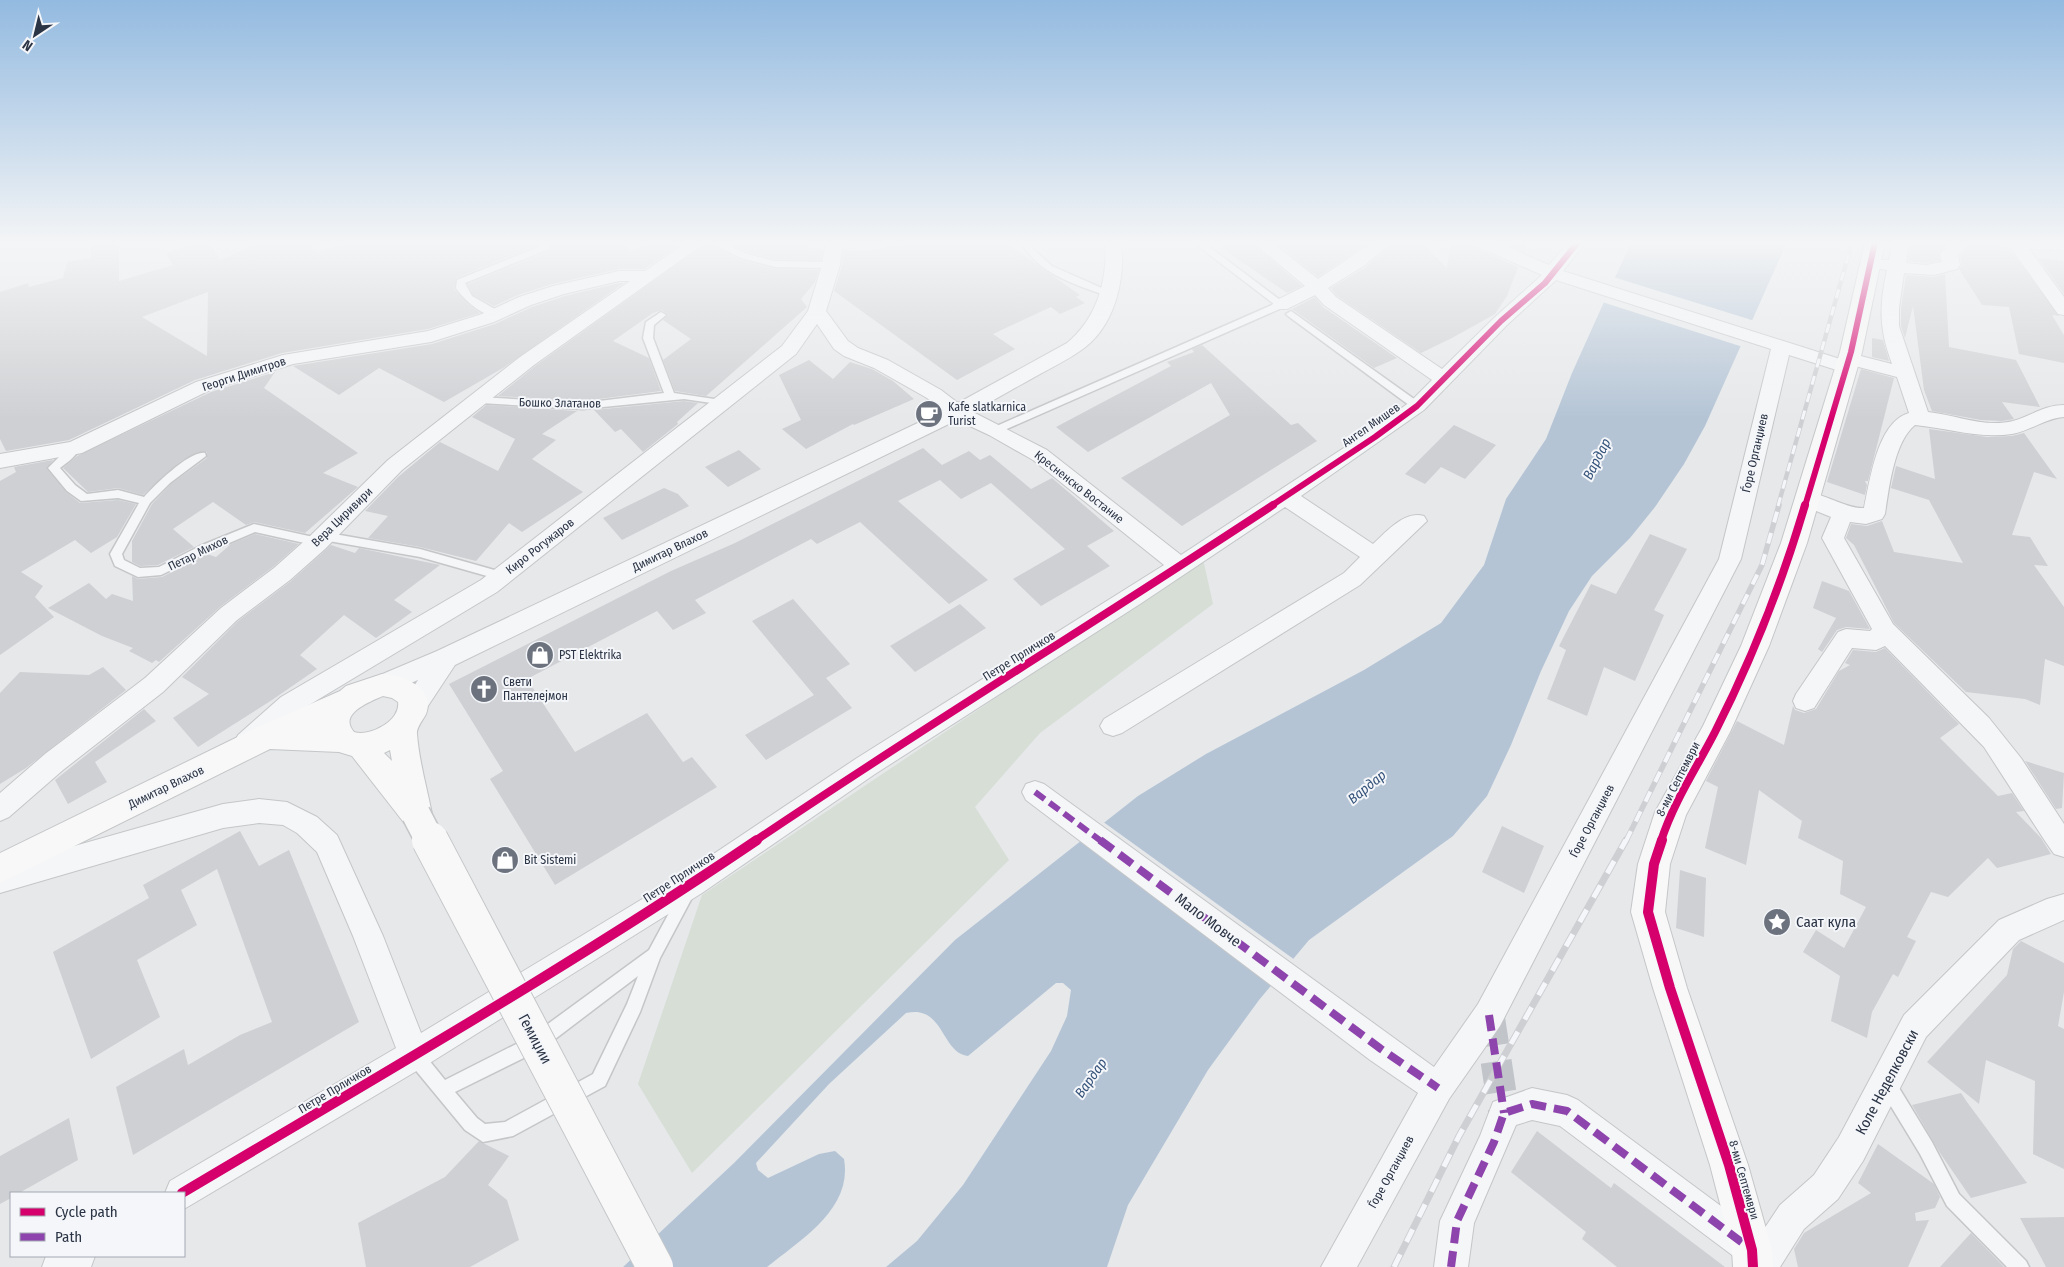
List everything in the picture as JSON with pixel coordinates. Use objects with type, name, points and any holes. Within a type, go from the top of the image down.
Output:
[{"type":"main road","name":"8-ми Септември","points":[[1755,1261],[1729,1166],[1670,988],[1648,912],[1654,864],[1671,812],[1715,732],[1755,646],[1794,543],[1847,363],[1861,301]]},
{"type":"main road","points":[[382,685],[395,686],[406,690],[412,698],[407,718],[416,813],[350,743],[334,732],[333,722],[338,711],[346,701],[357,694],[382,685]]},
{"type":"main road","name":"Димитар Влахов","points":[[0,869],[266,737],[346,701]]},
{"type":"main road","points":[[266,737],[350,743],[389,738],[407,718]]},
{"type":"main road","name":"Гемиџии","points":[[416,813],[655,1267]]},
{"type":"street","name":"Георги Димитров","points":[[0,461],[75,448],[203,386],[252,370],[290,359],[431,336],[497,314],[525,301]]},
{"type":"street","name":"Вера Циривири","points":[[0,809],[54,762],[154,685],[229,614],[282,574],[395,465],[480,400],[527,361],[612,301]]},
{"type":"street","points":[[817,311],[820,301]]},
{"type":"street","name":"Димитар Влахов","points":[[382,685],[446,658],[957,412],[1074,347],[1088,334],[1099,318],[1105,301]]},
{"type":"street","points":[[1286,310],[1298,301]]},
{"type":"street","points":[[1330,301],[1444,380]]},
{"type":"street","name":"Ангел Мишев","points":[[1179,565],[1375,437],[1417,406],[1501,321],[1524,301]]},
{"type":"street","points":[[1639,301],[1780,347],[1847,363],[1907,374]]},
{"type":"street","points":[[1893,301],[1889,325],[1916,398],[1920,419]]},
{"type":"street","name":"Киро Рогужаров","points":[[239,752],[290,704],[489,586],[789,350],[817,311]]},
{"type":"street","name":"Кресненско Востание","points":[[817,311],[842,345],[851,352],[894,372],[934,394],[957,412],[996,430],[1040,454],[1179,565]]},
{"type":"street","name":"Ѓоре Органџиев","points":[[1338,1267],[1438,1088],[1489,1015],[1730,559],[1780,347]]},
{"type":"street","points":[[1807,499],[1844,512],[1862,516],[1874,514],[1885,465],[1896,434],[1902,424],[1909,419],[1920,419],[1980,429],[2011,428],[2064,410]]},
{"type":"street","points":[[1285,496],[1375,556]]},
{"type":"street","points":[[1844,512],[1833,538],[1885,630],[1912,660],[1959,700],[1994,741],[2036,803],[2048,825],[2064,845]]},
{"type":"street","points":[[1113,726],[1352,579],[1416,520]]},
{"type":"street","name":"Петре Прличков","points":[[184,1192],[414,1055],[692,884],[866,766],[1132,598],[1179,565]]},
{"type":"street","points":[[1805,701],[1846,638],[1876,641],[1885,630]]},
{"type":"street","points":[[407,718],[446,658]]},
{"type":"street","name":"Мало Мовче","points":[[1036,792],[1382,1049],[1438,1088]]},
{"type":"street","points":[[0,880],[223,816],[259,811],[287,814],[307,825],[327,844],[368,936],[414,1055]]},
{"type":"street","name":"Коле Неделковски","points":[[1755,1261],[1792,1217],[1826,1187],[1851,1149],[1915,1026],[2009,930],[2057,908],[2064,907]]},
{"type":"street","points":[[1451,1267],[1457,1221],[1494,1142],[1504,1113],[1532,1104],[1567,1111],[1755,1261]]},
{"type":"street","points":[[59,1267],[76,1257]]},
{"type":"lane","points":[[475,301],[497,314]]},
{"type":"lane","points":[[1274,301],[1417,406]]},
{"type":"lane","points":[[996,430],[1286,310]]},
{"type":"lane","points":[[661,315],[649,324],[648,338],[670,396]]},
{"type":"lane","name":"Бошко Златанов","points":[[480,400],[583,406],[684,396],[721,403]]},
{"type":"lane","points":[[75,448],[71,454],[53,468],[79,494],[88,498],[118,494],[146,502]]},
{"type":"lane","name":"Петар Михов","points":[[201,456],[166,480],[146,502],[116,554],[119,563],[138,573],[155,572],[171,567],[204,548],[248,529],[262,529],[420,553],[501,576]]},
{"type":"lane","points":[[414,1055],[471,1124],[483,1133],[507,1130],[599,1080],[634,1007],[654,955],[692,884]]},
{"type":"lane","points":[[442,1090],[536,1043],[654,955]]},
{"type":"lane","points":[[1886,1082],[1926,1148],[1953,1200],[2020,1267]]},
{"type":"shaded area","points":[[1203,559],[1213,604],[1040,733],[975,807],[1009,860],[692,1173],[638,1084],[702,895]]},
{"type":"water","name":"Вардар","points":[[1604,301],[1761,301],[1705,426],[1684,464],[1655,507],[1630,538],[1592,576],[1569,611],[1487,796],[1453,836],[1309,940],[1259,1000],[1208,1070],[1128,1205],[1107,1267],[886,1267],[917,1241],[963,1185],[1051,1051],[1067,1016],[1071,990],[1063,983],[1056,983],[968,1056],[959,1053],[952,1047],[935,1022],[928,1016],[918,1012],[906,1013],[829,1084],[756,1163],[758,1170],[768,1178],[819,1154],[835,1151],[844,1159],[845,1177],[840,1193],[832,1208],[821,1222],[767,1267],[623,1267],[734,1163],[955,940],[1138,796],[1206,754],[1364,670],[1441,623],[1484,565],[1506,499],[1546,439],[1572,373]]},
{"type":"pier","points":[[1691,301],[1755,321],[1743,347],[1602,302]]},
{"type":"pier","points":[[1102,821],[1295,960],[1274,986],[1078,840]]},
{"type":"building","points":[[0,301],[184,301],[142,317],[207,356],[208,301],[465,301],[480,313],[428,329],[282,353],[195,380],[69,440],[6,451],[0,439]]},
{"type":"building","points":[[485,301],[505,301],[494,306]]},
{"type":"building","points":[[550,301],[598,301],[503,368],[444,402],[379,368],[339,395],[293,366],[432,344],[495,324]]},
{"type":"building","points":[[626,301],[803,301],[807,307],[706,396],[675,391],[663,360],[691,339],[663,320],[668,315],[662,310],[653,313],[613,341],[649,358],[661,391],[583,401],[498,396],[535,366]]},
{"type":"building","points":[[848,301],[1082,301],[1085,303],[1060,314],[1051,307],[993,334],[1015,349],[957,380]]},
{"type":"building","points":[[1307,301],[1318,301],[1323,307],[1397,358],[1374,368],[1292,309]]},
{"type":"building","points":[[1345,301],[1504,301],[1495,314],[1421,353]]},
{"type":"building","points":[[1902,301],[1946,301],[1949,347],[2016,360],[2040,407],[2002,402],[2014,419],[2002,421],[1981,420],[1932,411],[1924,390],[1913,306],[1905,338],[1901,326]]},
{"type":"building","points":[[1980,301],[2048,301],[2059,316],[2052,315],[2064,335],[2064,363],[2019,354],[2009,307],[1982,305]]},
{"type":"building","points":[[1872,338],[1883,340],[1889,361],[1872,357]]},
{"type":"building","points":[[1202,345],[1291,425],[1298,423],[1317,441],[1182,526],[1121,478],[1230,415],[1211,383],[1088,452],[1056,427],[1171,366],[1167,362],[1194,352],[1192,349]]},
{"type":"building","points":[[809,360],[833,379],[850,362],[872,369],[893,381],[914,399],[853,424],[806,449],[782,429],[801,420],[779,375]]},
{"type":"building","points":[[1861,369],[1894,378],[1868,481],[1865,481],[1867,485],[1865,495],[1827,482]]},
{"type":"building","points":[[275,372],[264,388],[358,453],[323,473],[358,487],[305,533],[254,522],[246,525],[213,502],[173,529],[194,547],[158,565],[140,566],[132,562],[132,541],[152,504],[171,484],[207,458],[207,452],[198,452],[181,461],[143,495],[118,488],[88,492],[63,468],[77,456],[211,392]]},
{"type":"building","points":[[684,401],[698,403],[677,422],[678,424],[643,452],[621,429],[615,432],[594,410]]},
{"type":"building","points":[[486,405],[577,411],[542,434],[556,440],[532,459],[583,492],[522,532],[509,523],[476,561],[420,547],[368,538],[388,516],[365,511],[398,477],[440,442],[498,471],[515,439],[472,417]]},
{"type":"building","points":[[1454,425],[1496,445],[1465,479],[1441,467],[1425,484],[1405,474]]},
{"type":"building","points":[[1929,429],[1987,437],[2012,436],[2024,433],[2057,479],[2034,472],[2012,535],[2030,537],[2048,566],[2034,565],[2064,607],[2064,666],[2045,659],[2040,705],[2025,699],[1966,692],[1894,623],[1854,545],[1846,538],[1851,524],[1867,526],[1882,521],[1894,552],[1963,563],[1929,500],[1891,488],[1896,466],[1935,479]]},
{"type":"building","points":[[923,448],[942,465],[969,451],[980,460],[990,455],[1031,489],[1052,478],[1114,531],[1087,546],[1110,566],[1041,606],[1013,579],[1065,549],[991,483],[961,499],[940,480],[898,501],[988,580],[949,604],[860,522],[817,544],[811,539],[695,600],[706,613],[673,630],[657,611],[527,679],[575,752],[647,713],[683,762],[692,757],[717,787],[555,885],[490,779],[503,771],[449,684],[671,571],[735,543]]},
{"type":"building","points":[[739,450],[761,469],[728,487],[705,467]]},
{"type":"building","points":[[53,460],[47,469],[66,492],[80,503],[118,500],[136,504],[117,537],[91,553],[75,540],[21,572],[43,586],[35,597],[54,617],[0,655],[0,481],[16,472],[14,467]]},
{"type":"building","points":[[664,488],[678,494],[689,506],[622,540],[603,518]]},
{"type":"building","points":[[255,534],[299,544],[273,567],[220,607],[159,662],[156,660],[152,663],[129,651],[133,648],[102,636],[48,608],[89,583],[106,599],[112,594],[133,601],[132,576],[138,579],[162,577],[207,554],[216,557],[231,544]]},
{"type":"building","points":[[1650,534],[1687,549],[1654,610],[1664,615],[1635,681],[1604,667],[1587,716],[1547,699],[1566,650],[1559,646],[1591,584],[1616,594]]},
{"type":"building","points":[[331,545],[355,553],[359,548],[440,565],[394,600],[412,612],[376,638],[344,615],[300,655],[317,669],[198,747],[173,718],[209,694],[182,677],[238,621],[291,581]]},
{"type":"building","points":[[1822,581],[1849,591],[1870,629],[1846,627],[1837,630],[1822,652],[1818,649],[1836,618],[1813,608]]},
{"type":"building","points":[[793,599],[850,664],[826,678],[852,708],[766,760],[745,735],[814,695],[752,621]]},
{"type":"building","points":[[960,604],[986,628],[915,672],[890,646]]},
{"type":"building","points":[[1885,648],[1959,724],[1940,738],[1998,796],[2012,793],[2024,811],[2016,812],[2041,838],[2051,854],[1997,868],[1988,858],[1948,897],[1931,892],[1907,937],[1916,941],[1898,977],[1893,974],[1872,1012],[1867,1038],[1831,1021],[1840,976],[1803,952],[1816,930],[1844,948],[1866,907],[1840,894],[1843,861],[1798,838],[1802,821],[1759,790],[1746,865],[1705,848],[1718,787],[1706,781],[1737,721],[1784,745],[1793,706],[1795,710],[1804,713],[1816,709],[1839,671],[1850,665],[1845,663],[1853,650],[1876,652]]},
{"type":"building","points":[[103,667],[126,690],[26,768],[0,784],[0,693],[20,672],[89,675]]},
{"type":"building","points":[[144,709],[156,721],[95,762],[107,782],[68,804],[55,780]]},
{"type":"building","points":[[2025,761],[2064,773],[2062,808],[2056,809]]},
{"type":"building","points":[[1502,826],[1544,846],[1524,893],[1482,872]]},
{"type":"building","points":[[240,831],[259,866],[289,850],[359,1022],[133,1155],[116,1087],[184,1049],[188,1065],[240,1035],[272,1022],[217,869],[181,890],[197,925],[137,960],[160,1017],[91,1059],[53,952],[149,898],[143,885]]},
{"type":"building","points":[[1680,870],[1706,878],[1704,937],[1676,928]]},
{"type":"building","points":[[2021,941],[2064,963],[2064,992],[2058,1026],[2064,1029],[2064,1169],[2033,1154],[2035,1081],[1986,1060],[1979,1104],[1927,1062],[2007,975],[2013,949]]},
{"type":"building","points":[[1961,1093],[2027,1183],[1971,1198],[1940,1153],[1912,1105]]},
{"type":"building","points":[[69,1118],[78,1160],[21,1192],[10,1192],[10,1199],[0,1204],[0,1156]]},
{"type":"building","points":[[1537,1131],[1611,1188],[1614,1183],[1725,1267],[1617,1267],[1582,1239],[1586,1232],[1511,1172]]},
{"type":"building","points":[[479,1141],[509,1156],[488,1185],[507,1200],[519,1240],[470,1267],[366,1267],[358,1223],[445,1177]]},
{"type":"building","points":[[1878,1144],[1934,1184],[1940,1197],[1935,1208],[1915,1213],[1916,1221],[1929,1220],[1908,1267],[1798,1267],[1794,1249],[1804,1233],[1871,1193],[1858,1183]]},
{"type":"building","points":[[2064,1217],[2064,1267],[2046,1267],[2020,1218]]},
{"type":"building","points":[[1971,1233],[2004,1267],[1940,1267]]},
{"type":"tunnel","points":[[1489,1015],[1504,1113]]},
{"type":"railway","points":[[1778,506],[1835,301]]},
{"type":"railway","points":[[1626,841],[1762,565],[1779,505]]},
{"type":"railway","points":[[1394,1267],[1459,1136],[1626,840]]},
{"type":"marked path","points":[[1035,792],[1381,1049],[1438,1088]]},
{"type":"marked path","points":[[1489,1015],[1504,1113]]},
{"type":"marked path","points":[[1451,1267],[1457,1221],[1494,1142],[1504,1113],[1532,1104],[1567,1111],[1752,1250]]},
{"type":"cycle path","points":[[184,1192],[414,1055],[692,884],[866,766],[1132,598],[1375,437],[1417,406],[1501,321],[1524,301]]},
{"type":"cycle path","points":[[1753,1267],[1752,1250],[1729,1165],[1670,988],[1648,912],[1654,864],[1671,812],[1715,732],[1755,646],[1794,543],[1851,352],[1862,301]]},
{"type":"place","name":"Kafe slatkarnica Turist","points":[[929,414]]},
{"type":"place","name":"PST Elektrika","points":[[540,655]]},
{"type":"place","name":"Свети Пантелејмон","points":[[484,689]]},
{"type":"place","name":"Bit Sistemi","points":[[505,860]]},
{"type":"place","name":"Саат кула","points":[[1777,922]]}]
